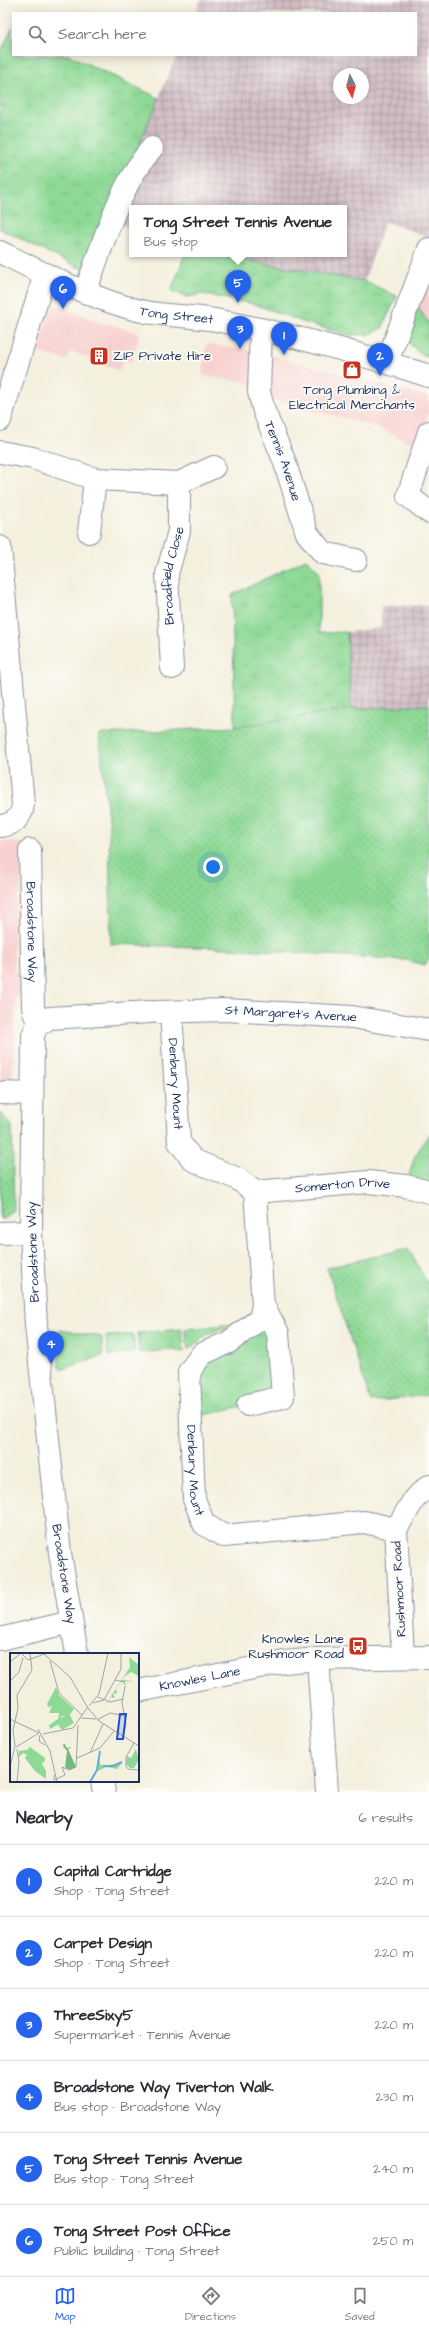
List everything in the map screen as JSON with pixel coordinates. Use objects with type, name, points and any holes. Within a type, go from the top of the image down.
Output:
[{"type":"main road","points":[[86,292],[112,222],[138,164],[152,148]]},
{"type":"main road","points":[[387,362],[429,249]]},
{"type":"main road","name":"Tong Street","points":[[0,252],[86,292],[146,312],[214,320],[261,329],[387,362],[429,376]]},
{"type":"main road","points":[[0,420],[45,274]]},
{"type":"main road","name":"Tennis Avenue","points":[[261,329],[258,392],[284,460],[306,533],[323,553],[356,560]]},
{"type":"main road","points":[[429,432],[408,496],[429,512]]},
{"type":"main road","points":[[0,452],[33,458],[95,479],[179,483],[214,467]]},
{"type":"main road","points":[[89,532],[95,479]]},
{"type":"main road","name":"Broadfield Close","points":[[172,668],[167,574],[180,531],[179,483]]},
{"type":"main road","points":[[0,547],[23,804],[17,819],[8,825],[0,826]]},
{"type":"main road","name":"Broadstone Way","points":[[30,850],[33,1007],[35,1015],[40,1022],[33,1035],[32,1094],[31,1232],[36,1325],[60,1553],[77,1653]]},
{"type":"main road","name":"St Margaret's Avenue","points":[[40,1022],[53,1017],[225,1010],[352,1017],[429,1030]]},
{"type":"main road","name":"Denbury Mount","points":[[157,1012],[179,1142],[193,1160],[238,1179],[255,1192],[263,1305],[260,1319],[229,1342],[202,1354],[189,1372],[194,1499],[204,1524],[224,1536],[364,1522],[396,1529]]},
{"type":"main road","points":[[0,1093],[32,1094]]},
{"type":"main road","name":"Somerton Drive","points":[[255,1192],[368,1182],[406,1186],[429,1192]]},
{"type":"main road","points":[[0,1234],[31,1232]]},
{"type":"main road","name":"Denbury Mount","points":[[248,1405],[283,1397],[278,1333],[263,1305]]},
{"type":"main road","name":"Rushmoor Road","points":[[403,1656],[396,1529],[415,1498],[429,1486]]},
{"type":"main road","points":[[0,1639],[72,1622]]},
{"type":"main road","name":"Knowles Lane","points":[[139,1691],[284,1662],[318,1659],[403,1656],[429,1657]]},
{"type":"main road","points":[[318,1659],[327,1792]]},
{"type":"main road","points":[[102,1782],[104,1792]]},
{"type":"shaded area","points":[[200,0],[429,0],[429,237],[385,222],[364,281],[226,257],[347,257],[347,205],[129,205],[129,228],[106,218],[177,56],[417,56],[417,12],[195,12]]},
{"type":"shaded area","points":[[429,272],[429,324],[416,304]]},
{"type":"shaded area","points":[[53,304],[96,321],[140,333],[131,362],[124,359],[119,371],[71,351],[67,360],[35,351]]},
{"type":"shaded area","points":[[206,344],[251,350],[429,397],[429,413],[416,445],[374,426],[271,399],[246,382],[202,376]]},
{"type":"shaded area","points":[[429,605],[429,705],[351,709],[347,632],[381,628],[381,606]]},
{"type":"shaded area","points":[[0,841],[24,843],[21,894],[17,895],[18,906],[25,910],[25,930],[14,931],[14,972],[22,972],[21,998],[16,998],[13,1074],[10,1079],[0,1082]]},
{"type":"green space","points":[[12,28],[12,56],[71,56],[159,98],[86,267],[80,268],[0,229],[0,54]]},
{"type":"green space","points":[[184,257],[226,257],[364,281],[397,296],[382,328],[370,334],[349,335],[303,322],[254,304],[202,294],[187,297],[171,291]]},
{"type":"green space","points":[[416,304],[429,324],[429,357],[420,354],[408,342]]},
{"type":"green space","points":[[306,559],[319,571],[319,633],[347,632],[351,709],[235,727],[232,595]]},
{"type":"green space","points":[[429,705],[429,958],[425,965],[405,960],[226,948],[111,944],[109,828],[99,734],[235,727],[351,709]]},
{"type":"green space","points":[[0,1113],[12,1125],[14,1211],[5,1218],[0,1219]]},
{"type":"green space","points":[[429,1134],[429,1192],[406,1186],[414,1158]]},
{"type":"green space","points":[[408,1248],[429,1286],[429,1395],[371,1402],[327,1268]]},
{"type":"green space","points":[[263,1305],[283,1397],[190,1418],[202,1354]]},
{"type":"green space","points":[[244,1323],[227,1332],[221,1329],[208,1334],[188,1350],[185,1329]]},
{"type":"green space","points":[[182,1329],[184,1352],[170,1350],[139,1353],[137,1333]]},
{"type":"green space","points":[[60,1330],[102,1337],[103,1356],[63,1369],[59,1366],[59,1357],[61,1355],[57,1334]]},
{"type":"green space","points":[[133,1334],[135,1353],[108,1356],[106,1336]]},
{"type":"place","name":"Tong Street Tennis Avenue","points":[[238,303]]},
{"type":"place","name":"Tong Street Post Office","points":[[63,309]]},
{"type":"place","name":"ThreeSixy5","points":[[240,349]]},
{"type":"place","name":"Capital Cartridge","points":[[284,355]]},
{"type":"place","name":"ZIP Private Hire","points":[[99,356]]},
{"type":"place","name":"Tong Plumbing & Electrical Merchants","points":[[352,370]]},
{"type":"place","name":"Carpet Design","points":[[380,376]]},
{"type":"place","name":"Broadstone Way Tiverton Walk","points":[[51,1364]]},
{"type":"place","name":"Knowles Lane Rushmoor Road","points":[[358,1646]]}]
